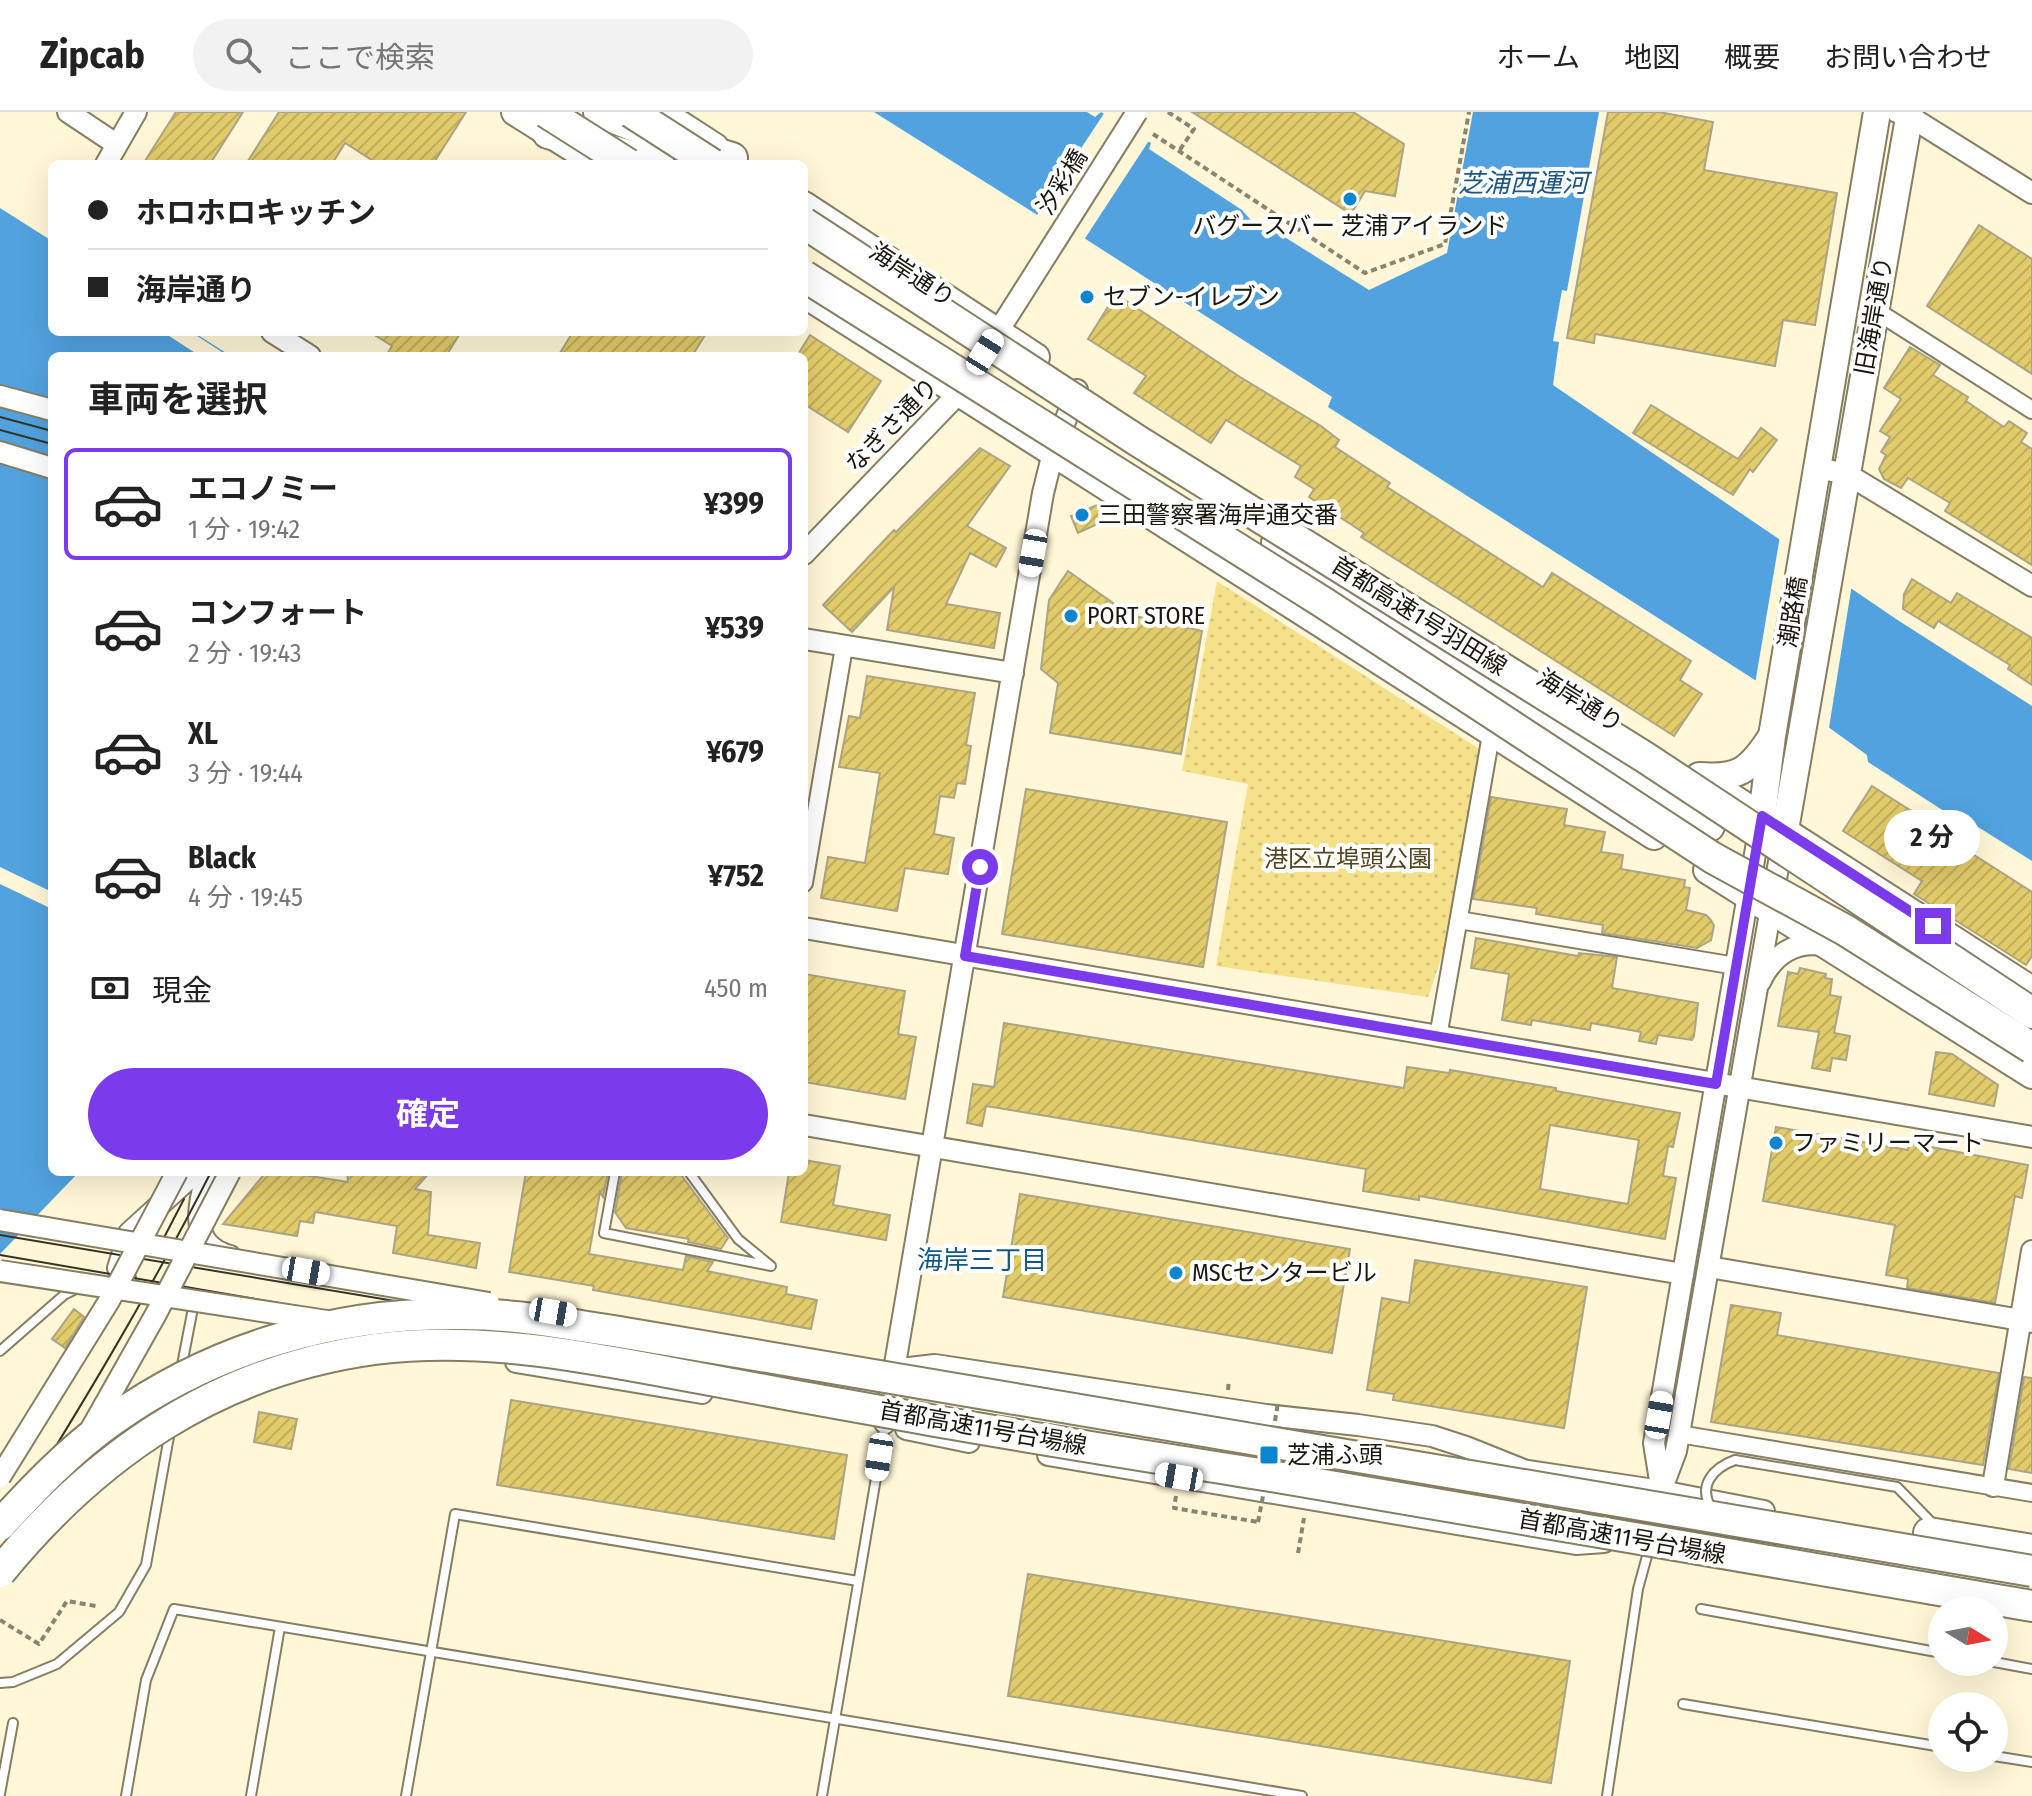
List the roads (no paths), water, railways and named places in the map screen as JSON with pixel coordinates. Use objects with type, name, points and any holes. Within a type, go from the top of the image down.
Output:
[{"type":"highway","points":[[599,112],[724,160]]},
{"type":"highway","points":[[631,112],[725,160]]},
{"type":"highway","points":[[547,122],[620,160]]},
{"type":"highway","points":[[547,122],[648,160]]},
{"type":"highway","name":"首都高速1号羽田線","points":[[808,226],[1138,441],[1646,758],[2032,1013]]},
{"type":"highway","points":[[808,251],[1123,454],[1324,603]]},
{"type":"highway","name":"首都高速1号羽田線","points":[[808,279],[1324,603],[1713,858],[1845,930],[2032,1048]]},
{"type":"highway","points":[[1180,450],[1282,548],[1709,826],[1830,898],[1864,904]]},
{"type":"highway","name":"首都高速11号台場線","points":[[0,1525],[52,1472],[111,1421],[212,1364],[263,1343],[326,1325],[385,1317],[463,1314],[559,1323],[631,1334],[1665,1501],[2032,1574]]},
{"type":"highway","name":"首都高速11号台場線","points":[[0,1575],[29,1536],[96,1472],[155,1428],[218,1394],[277,1371],[341,1355],[404,1346],[492,1345],[585,1357],[922,1419],[2032,1606]]},
{"type":"highway","points":[[1665,1501],[1795,1513],[2024,1545]]},
{"type":"main road","points":[[515,112],[547,122],[593,160]]},
{"type":"main road","points":[[661,112],[726,160]]},
{"type":"main road","name":"旧海岸通り","points":[[1811,500],[1877,112]]},
{"type":"main road","name":"旧海岸通り","points":[[1839,519],[1905,113]]},
{"type":"main road","name":"海岸通り","points":[[808,208],[1079,386],[1785,830],[2032,990]]},
{"type":"main road","points":[[808,297],[1491,735],[2032,1075]]},
{"type":"main road","name":"潮路橋","points":[[1773,730],[1811,500]]},
{"type":"main road","name":"潮路橋","points":[[1785,830],[1839,519]]},
{"type":"main road","points":[[1699,776],[1716,777],[1740,773],[1749,768],[1773,730]]},
{"type":"main road","points":[[1762,816],[1773,730]]},
{"type":"street","points":[[68,112],[116,144]]},
{"type":"street","points":[[108,160],[136,112]]},
{"type":"street","name":"汐彩橋","points":[[1056,240],[1137,112]]},
{"type":"street","points":[[1905,113],[2032,193]]},
{"type":"street","name":"なぎさ通り","points":[[808,550],[959,393],[1056,240]]},
{"type":"street","points":[[1875,310],[2032,410]]},
{"type":"street","points":[[278,336],[304,352]]},
{"type":"street","points":[[885,1424],[1043,493],[1053,453],[1079,386]]},
{"type":"street","points":[[0,396],[48,409]]},
{"type":"street","points":[[0,452],[48,467]]},
{"type":"street","points":[[1817,468],[1847,474],[2032,586]]},
{"type":"street","points":[[808,640],[1013,673]]},
{"type":"street","points":[[808,859],[844,647]]},
{"type":"street","points":[[1438,1037],[1491,735]]},
{"type":"street","points":[[1652,1538],[1665,1501],[1676,1451],[1754,999],[1762,816]]},
{"type":"street","points":[[1665,1501],[1654,1443],[1736,966],[1785,830]]},
{"type":"street","points":[[1459,920],[1736,966]]},
{"type":"street","points":[[808,929],[2032,1137]]},
{"type":"street","points":[[1754,999],[1764,973],[1783,952],[1800,944],[1831,947]]},
{"type":"street","points":[[808,1126],[1683,1274]]},
{"type":"street","points":[[0,1477],[109,1301],[175,1176]]},
{"type":"street","points":[[192,1176],[129,1233],[110,1272],[137,1299],[1576,1544],[1652,1538]]},
{"type":"street","points":[[206,1176],[198,1210],[201,1230],[208,1244],[228,1256],[893,1370],[935,1365],[1266,1415],[1432,1436],[1521,1469]]},
{"type":"street","points":[[0,1575],[106,1404],[228,1176]]},
{"type":"street","points":[[0,1220],[1179,1421],[1392,1455],[1521,1469],[1665,1501]]},
{"type":"street","points":[[1993,1486],[2026,1321],[2032,1251]]},
{"type":"street","points":[[1709,1267],[2026,1321]]},
{"type":"street","points":[[0,1271],[196,1300],[1707,1547],[1928,1597]]},
{"type":"street","points":[[1679,1434],[2032,1493]]},
{"type":"street","points":[[2008,1615],[2032,1621]]},
{"type":"lane","points":[[614,1176],[604,1233],[771,1266],[738,1239],[692,1176]]},
{"type":"lane","points":[[0,1351],[64,1295],[110,1272]]},
{"type":"lane","points":[[178,1386],[193,1308]]},
{"type":"lane","points":[[0,1683],[13,1682],[57,1664],[119,1612],[146,1565],[176,1401]]},
{"type":"lane","points":[[822,1796],[885,1424]]},
{"type":"lane","points":[[1944,1535],[1905,1493],[1886,1484],[1735,1460],[1723,1464],[1708,1479],[1708,1503],[1726,1526],[2032,1574]]},
{"type":"lane","points":[[406,1796],[455,1514],[858,1581]]},
{"type":"lane","points":[[1607,1796],[1638,1589],[1652,1538]]},
{"type":"lane","points":[[126,1796],[146,1680],[174,1609],[1302,1796]]},
{"type":"lane","points":[[1701,1609],[1928,1650]]},
{"type":"lane","points":[[251,1796],[280,1627]]},
{"type":"lane","points":[[2008,1665],[2032,1669]]},
{"type":"lane","points":[[1683,1704],[1928,1745]]},
{"type":"lane","points":[[0,1794],[13,1723]]},
{"type":"lane","points":[[2008,1758],[2032,1762]]},
{"type":"water","name":"芝浦西運河","points":[[874,112],[1087,112],[1095,117],[1101,112],[1151,143],[1149,149],[1242,210],[1257,227],[1275,231],[1369,290],[1447,253],[1473,112],[1599,112],[1567,291],[1562,290],[1553,341],[1559,342],[1553,385],[1896,619],[2032,706],[2032,861],[1967,820],[1964,824],[1868,762],[1867,755],[1824,724],[1328,407],[1332,397],[1084,238],[1080,242]]},
{"type":"water","points":[[0,208],[48,238],[48,336],[199,336],[225,352],[48,352],[48,1176],[75,1176],[0,1254]]},
{"type":"tram line","points":[[0,417],[48,430]]},
{"type":"tram line","points":[[0,430],[48,443]]},
{"type":"tram line","points":[[0,1536],[110,1357],[209,1176]]},
{"type":"tram line","points":[[156,1253],[184,1199]]},
{"type":"tram line","points":[[0,1235],[1369,1464],[2032,1568]]},
{"type":"tram line","points":[[0,1255],[372,1319],[2032,1585]]},
{"type":"place","name":"バグースバー 芝浦アイランド","points":[[1350,199]]},
{"type":"place","name":"セブン-イレブン","points":[[1087,297]]},
{"type":"place","name":"三田警察署海岸通交番","points":[[1082,515]]},
{"type":"place","name":"PORT STORE","points":[[1071,616]]},
{"type":"place","name":"ファミリーマート","points":[[1776,1143]]},
{"type":"place","name":"MSCセンタービル","points":[[1176,1273]]},
{"type":"place","name":"芝浦ふ頭","points":[[1269,1455]]},
{"type":"district","name":"海岸三丁目","points":[[982,1260]]},
{"type":"park label","name":"港区立埠頭公園","points":[[1348,859]]}]
